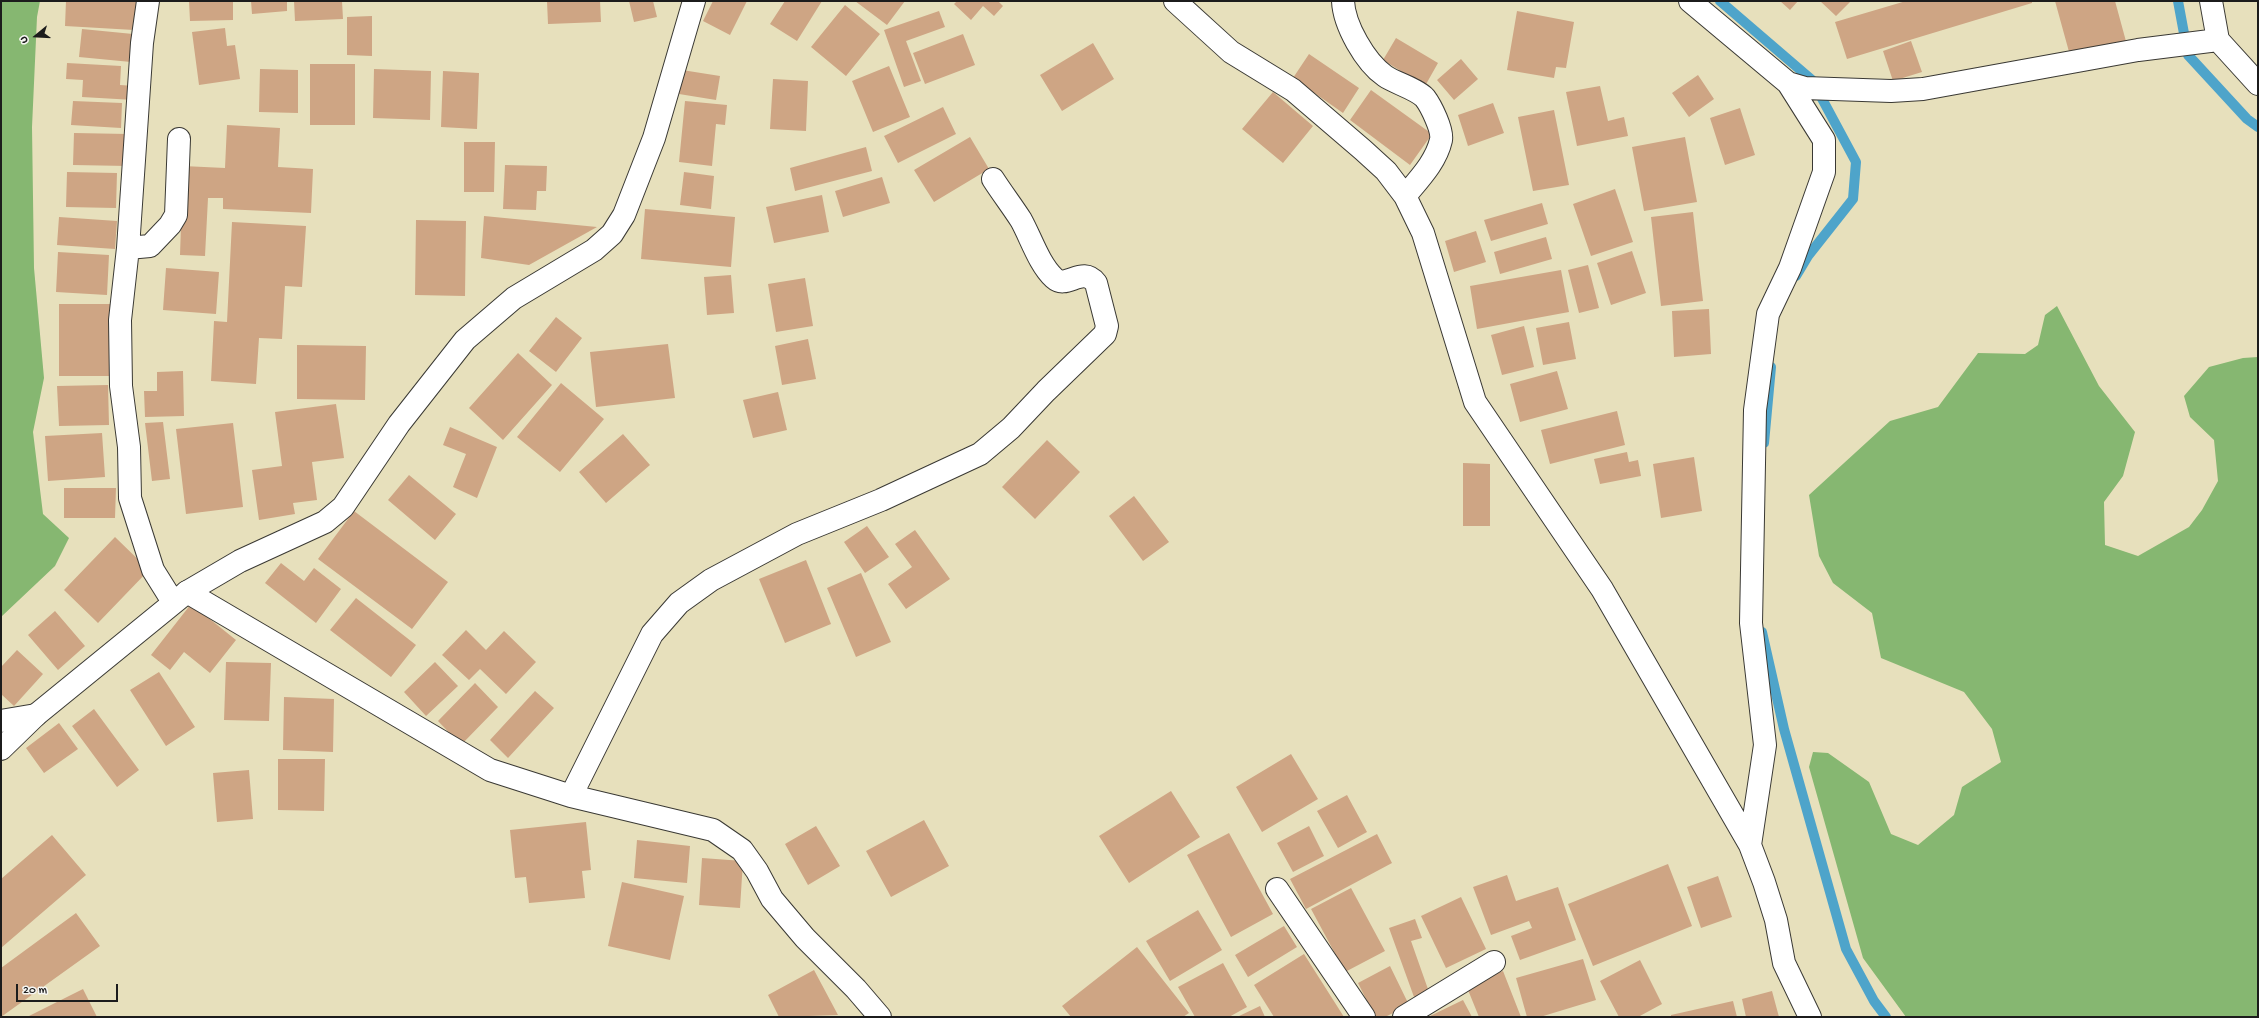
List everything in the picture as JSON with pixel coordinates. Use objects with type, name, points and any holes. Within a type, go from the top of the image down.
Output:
[{"type":"street","points":[[148,1],[142,43],[128,248],[120,320],[121,386],[129,448],[130,498],[153,570],[180,597],[490,770],[572,796],[712,830],[742,850],[777,904],[805,938],[856,989],[880,1017]]},
{"type":"street","points":[[1,749],[36,715],[180,597],[240,561],[325,522],[343,507],[399,424],[465,340],[514,298],[594,250],[612,234],[624,215],[654,138],[694,1]]},
{"type":"street","points":[[1175,1],[1231,52],[1293,90],[1386,171],[1405,196],[1423,233],[1475,402],[1602,589],[1750,845],[1776,920],[1784,963],[1810,1017]]},
{"type":"street","points":[[1343,1],[1343,13],[1364,55],[1384,76],[1424,97],[1436,118],[1441,138],[1433,161],[1405,196]]},
{"type":"street","points":[[1690,1],[1797,86],[1824,140],[1824,172],[1790,268],[1768,314],[1755,410],[1751,624],[1765,746],[1750,845]]},
{"type":"street","points":[[2210,41],[2211,1]]},
{"type":"street","points":[[1797,86],[1891,91],[1923,89],[2138,50],[2210,41],[2258,84]]},
{"type":"street","points":[[128,248],[150,246],[170,225],[176,215],[179,139]]},
{"type":"street","points":[[572,796],[652,634],[679,604],[712,580],[796,534],[881,500],[980,454],[1011,428],[1046,391],[1105,334],[1107,326],[1096,283],[1092,278],[1084,276],[1062,282],[1055,279],[1047,269],[1020,219],[993,179]]},
{"type":"street","points":[[1,720],[36,715]]},
{"type":"street","points":[[1277,889],[1364,1017]]},
{"type":"street","points":[[1404,1017],[1494,962]]},
{"type":"green space","points":[[1,1],[40,1],[37,17],[32,127],[34,268],[44,378],[33,432],[43,514],[69,538],[55,566],[1,617]]},
{"type":"green space","points":[[2057,306],[2099,386],[2135,432],[2123,476],[2104,502],[2105,545],[2138,556],[2189,527],[2202,510],[2218,481],[2214,440],[2190,417],[2184,396],[2209,367],[2243,358],[2258,357],[2258,1017],[1906,1017],[1863,958],[1809,767],[1813,752],[1828,753],[1869,782],[1891,834],[1918,845],[1954,815],[1962,787],[2001,762],[1992,729],[1964,692],[1881,658],[1872,613],[1833,583],[1819,556],[1809,495],[1890,421],[1938,407],[1978,353],[2025,354],[2038,345],[2045,315]]},
{"type":"building","points":[[66,1],[136,1],[134,30],[65,26]]},
{"type":"building","points":[[189,1],[233,1],[233,20],[190,21]]},
{"type":"building","points":[[251,1],[287,1],[287,11],[252,14]]},
{"type":"building","points":[[294,1],[342,1],[343,19],[295,21]]},
{"type":"building","points":[[547,1],[600,1],[601,22],[548,24]]},
{"type":"building","points":[[629,1],[653,1],[657,17],[634,22]]},
{"type":"building","points":[[713,1],[747,1],[730,35],[703,21]]},
{"type":"building","points":[[785,1],[822,1],[797,41],[770,24]]},
{"type":"building","points":[[855,1],[905,1],[887,25]]},
{"type":"building","points":[[957,1],[998,1],[1003,6],[994,16],[983,6],[971,20],[954,4]]},
{"type":"building","points":[[1780,1],[1798,1],[1790,10]]},
{"type":"building","points":[[1820,1],[1851,1],[1836,16]]},
{"type":"building","points":[[1906,1],[2032,1],[2032,3],[1847,59],[1835,22]]},
{"type":"building","points":[[2055,1],[2115,1],[2127,45],[2071,59]]},
{"type":"building","points":[[845,5],[880,34],[846,76],[811,47]]},
{"type":"building","points":[[939,11],[945,27],[906,41],[921,81],[904,87],[884,30]]},
{"type":"building","points":[[1517,11],[1574,22],[1566,68],[1556,67],[1554,78],[1507,70]]},
{"type":"building","points":[[372,16],[372,56],[347,55],[347,17]]},
{"type":"building","points":[[225,28],[227,46],[235,45],[240,79],[199,85],[192,32]]},
{"type":"building","points":[[82,29],[133,34],[131,62],[79,57]]},
{"type":"building","points":[[963,34],[975,65],[925,84],[913,53]]},
{"type":"building","points":[[1396,38],[1438,63],[1425,86],[1383,60]]},
{"type":"building","points":[[1911,41],[1922,72],[1893,81],[1883,51]]},
{"type":"building","points":[[1093,43],[1114,79],[1062,111],[1040,75]]},
{"type":"building","points":[[1309,54],[1359,88],[1343,113],[1293,78]]},
{"type":"building","points":[[1461,59],[1478,79],[1454,100],[1437,80]]},
{"type":"building","points":[[67,63],[121,66],[120,85],[135,86],[134,100],[82,97],[83,80],[66,79]]},
{"type":"building","points":[[310,64],[355,64],[355,125],[310,125]]},
{"type":"building","points":[[889,66],[910,117],[873,132],[852,81]]},
{"type":"building","points":[[260,69],[298,70],[298,113],[259,112]]},
{"type":"building","points":[[374,69],[431,71],[430,120],[373,118]]},
{"type":"building","points":[[682,70],[720,76],[716,100],[679,94]]},
{"type":"building","points":[[443,71],[479,73],[477,129],[441,127]]},
{"type":"building","points":[[1698,75],[1714,99],[1689,117],[1672,93]]},
{"type":"building","points":[[773,79],[808,81],[806,131],[770,129]]},
{"type":"building","points":[[1600,86],[1608,121],[1624,117],[1628,136],[1577,146],[1566,92]]},
{"type":"building","points":[[1371,90],[1432,134],[1410,165],[1350,120]]},
{"type":"building","points":[[1273,92],[1313,126],[1283,163],[1242,129]]},
{"type":"building","points":[[73,101],[122,103],[121,128],[71,125]]},
{"type":"building","points":[[685,101],[727,105],[725,125],[716,124],[712,166],[679,162]]},
{"type":"building","points":[[1493,103],[1504,133],[1468,146],[1458,115]]},
{"type":"building","points":[[943,107],[956,134],[898,163],[884,136]]},
{"type":"building","points":[[1740,108],[1755,155],[1725,165],[1710,118]]},
{"type":"building","points":[[1554,110],[1569,185],[1533,191],[1518,117]]},
{"type":"building","points":[[227,125],[280,128],[278,167],[313,169],[311,213],[223,209],[223,198],[208,198],[205,256],[180,255],[183,166],[225,168]]},
{"type":"building","points":[[74,133],[128,134],[128,166],[73,165]]},
{"type":"building","points":[[970,137],[989,169],[934,202],[914,170]]},
{"type":"building","points":[[1685,137],[1697,202],[1644,211],[1632,147]]},
{"type":"building","points":[[464,142],[495,142],[494,192],[464,192]]},
{"type":"building","points":[[866,147],[872,171],[795,191],[790,168]]},
{"type":"building","points":[[505,165],[547,166],[546,191],[537,191],[536,210],[503,209]]},
{"type":"building","points":[[67,172],[117,173],[116,208],[66,207]]},
{"type":"building","points":[[684,172],[714,176],[711,209],[680,205]]},
{"type":"building","points":[[882,177],[890,203],[843,217],[835,191]]},
{"type":"building","points":[[1615,189],[1633,242],[1591,256],[1573,204]]},
{"type":"building","points":[[822,195],[829,232],[774,243],[766,207]]},
{"type":"building","points":[[1542,203],[1548,224],[1491,241],[1484,220]]},
{"type":"building","points":[[645,209],[735,217],[731,267],[641,259]]},
{"type":"building","points":[[1693,212],[1703,301],[1661,306],[1651,217]]},
{"type":"building","points":[[484,216],[597,227],[529,265],[481,258]]},
{"type":"building","points":[[59,217],[117,221],[115,249],[57,245]]},
{"type":"building","points":[[416,220],[466,221],[465,296],[415,295]]},
{"type":"building","points":[[232,222],[306,226],[302,287],[285,286],[282,339],[259,338],[256,384],[211,381],[214,321],[227,322]]},
{"type":"building","points":[[1476,231],[1486,262],[1454,272],[1445,241]]},
{"type":"building","points":[[1546,237],[1552,259],[1500,274],[1494,252]]},
{"type":"building","points":[[1632,251],[1646,293],[1611,305],[1597,263]]},
{"type":"building","points":[[58,252],[109,255],[107,295],[56,292]]},
{"type":"building","points":[[1588,265],[1599,308],[1579,313],[1568,270]]},
{"type":"building","points":[[166,268],[219,272],[216,314],[163,310]]},
{"type":"building","points":[[1561,270],[1569,312],[1477,329],[1470,286]]},
{"type":"building","points":[[731,275],[734,313],[707,315],[704,277]]},
{"type":"building","points":[[805,278],[813,326],[776,332],[768,284]]},
{"type":"building","points":[[59,304],[111,304],[111,376],[59,376]]},
{"type":"building","points":[[1709,309],[1711,354],[1674,357],[1672,311]]},
{"type":"building","points":[[556,317],[582,338],[556,372],[529,351]]},
{"type":"building","points":[[1569,322],[1576,359],[1543,365],[1536,328]]},
{"type":"building","points":[[1524,326],[1534,367],[1502,375],[1491,335]]},
{"type":"building","points":[[808,339],[816,379],[782,385],[775,346]]},
{"type":"building","points":[[668,344],[675,398],[596,407],[590,352]]},
{"type":"building","points":[[297,345],[366,346],[365,400],[297,399]]},
{"type":"building","points":[[518,353],[552,385],[503,440],[469,408]]},
{"type":"building","points":[[183,371],[184,416],[145,417],[144,391],[157,391],[157,372]]},
{"type":"building","points":[[1557,371],[1568,409],[1520,422],[1510,384]]},
{"type":"building","points":[[561,383],[604,419],[560,472],[517,437]]},
{"type":"building","points":[[108,385],[109,425],[59,426],[57,386]]},
{"type":"building","points":[[778,392],[787,430],[753,438],[743,400]]},
{"type":"building","points":[[336,404],[344,458],[312,462],[317,500],[293,503],[295,514],[259,520],[252,470],[282,466],[275,412]]},
{"type":"building","points":[[1617,411],[1625,445],[1550,464],[1541,430]]},
{"type":"building","points":[[163,422],[170,479],[152,481],[145,423]]},
{"type":"building","points":[[233,423],[243,507],[186,514],[176,429]]},
{"type":"building","points":[[450,427],[497,447],[477,498],[453,487],[466,454],[443,445]]},
{"type":"building","points":[[102,433],[105,477],[48,481],[45,436]]},
{"type":"building","points":[[623,434],[650,465],[606,503],[579,472]]},
{"type":"building","points":[[1047,440],[1080,472],[1035,519],[1002,487]]},
{"type":"building","points":[[1627,452],[1629,462],[1638,460],[1641,476],[1600,484],[1594,459]]},
{"type":"building","points":[[1694,457],[1702,511],[1661,518],[1653,464]]},
{"type":"building","points":[[1463,463],[1490,464],[1490,526],[1463,526]]},
{"type":"building","points":[[409,475],[456,514],[435,540],[388,500]]},
{"type":"building","points":[[64,488],[116,488],[115,518],[64,518]]},
{"type":"building","points":[[1134,496],[1169,542],[1143,561],[1109,516]]},
{"type":"building","points":[[354,511],[448,582],[412,629],[318,559]]},
{"type":"building","points":[[867,526],[889,557],[865,573],[844,542]]},
{"type":"building","points":[[915,530],[950,579],[906,609],[888,584],[912,567],[895,544]]},
{"type":"building","points":[[115,537],[149,570],[98,623],[64,590]]},
{"type":"building","points":[[806,560],[831,624],[785,643],[759,579]]},
{"type":"building","points":[[281,563],[304,581],[314,568],[341,589],[316,623],[265,583]]},
{"type":"building","points":[[861,573],[891,642],[856,657],[827,588]]},
{"type":"building","points":[[356,598],[416,645],[391,677],[330,630]]},
{"type":"building","points":[[191,604],[236,640],[210,673],[184,652],[170,670],[151,655]]},
{"type":"building","points":[[55,611],[85,646],[58,670],[28,635]]},
{"type":"building","points":[[466,630],[486,650],[504,631],[536,662],[506,694],[480,669],[469,680],[442,655]]},
{"type":"building","points":[[17,650],[43,674],[14,706],[1,694],[1,667]]},
{"type":"building","points":[[226,662],[271,663],[269,721],[224,720]]},
{"type":"building","points":[[435,662],[458,686],[426,716],[404,692]]},
{"type":"building","points":[[159,672],[195,727],[166,746],[130,690]]},
{"type":"building","points":[[475,683],[498,707],[461,745],[438,721]]},
{"type":"building","points":[[535,691],[554,708],[508,758],[490,740]]},
{"type":"building","points":[[284,697],[334,699],[333,752],[283,750]]},
{"type":"building","points":[[94,709],[139,770],[117,787],[72,726]]},
{"type":"building","points":[[59,723],[78,749],[44,773],[26,748]]},
{"type":"building","points":[[1291,754],[1318,799],[1262,832],[1236,787]]},
{"type":"building","points":[[278,759],[325,759],[324,811],[278,810]]},
{"type":"building","points":[[249,770],[253,819],[217,822],[213,773]]},
{"type":"building","points":[[1171,791],[1200,837],[1129,883],[1099,836]]},
{"type":"building","points":[[1347,795],[1367,832],[1338,848],[1317,811]]},
{"type":"building","points":[[924,820],[949,866],[891,897],[866,851]]},
{"type":"building","points":[[586,822],[591,870],[582,871],[585,898],[529,903],[526,877],[515,878],[510,830]]},
{"type":"building","points":[[816,826],[840,866],[808,885],[785,844]]},
{"type":"building","points":[[1309,826],[1324,856],[1293,872],[1277,843]]},
{"type":"building","points":[[1229,833],[1273,914],[1231,937],[1187,855]]},
{"type":"building","points":[[1377,834],[1392,863],[1306,909],[1290,879]]},
{"type":"building","points":[[52,835],[86,875],[1,948],[1,879]]},
{"type":"building","points":[[637,840],[690,846],[687,883],[634,878]]},
{"type":"building","points":[[702,858],[743,861],[740,908],[699,905]]},
{"type":"building","points":[[1668,864],[1692,926],[1593,966],[1568,904]]},
{"type":"building","points":[[1507,875],[1516,901],[1558,887],[1576,940],[1520,960],[1511,936],[1532,928],[1529,921],[1491,935],[1473,887]]},
{"type":"building","points":[[1718,876],[1732,917],[1701,928],[1687,887]]},
{"type":"building","points":[[622,882],[684,896],[670,960],[608,946]]},
{"type":"building","points":[[1351,888],[1385,951],[1345,972],[1311,909]]},
{"type":"building","points":[[1461,897],[1486,949],[1446,968],[1421,916]]},
{"type":"building","points":[[1198,910],[1222,950],[1170,981],[1146,941]]},
{"type":"building","points":[[76,913],[100,946],[1,1017],[1,968]]},
{"type":"building","points":[[1415,919],[1422,938],[1411,941],[1429,992],[1414,997],[1389,928]]},
{"type":"building","points":[[1284,926],[1297,947],[1248,977],[1235,955]]},
{"type":"building","points":[[1137,947],[1189,1013],[1183,1017],[1071,1017],[1062,1006]]},
{"type":"building","points":[[1304,954],[1344,1017],[1274,1017],[1254,985]]},
{"type":"building","points":[[1583,959],[1596,1000],[1540,1017],[1527,1017],[1516,978]]},
{"type":"building","points":[[1640,960],[1662,1004],[1638,1017],[1619,1017],[1600,981]]},
{"type":"building","points":[[1223,963],[1247,1007],[1229,1017],[1195,1017],[1178,987]]},
{"type":"building","points":[[1390,966],[1409,1005],[1385,1017],[1375,1017],[1358,983]]},
{"type":"building","points":[[814,970],[838,1015],[779,1017],[768,995]]},
{"type":"building","points":[[1503,971],[1521,1017],[1479,1017],[1466,985]]},
{"type":"building","points":[[83,989],[97,1017],[27,1017]]},
{"type":"building","points":[[1772,991],[1779,1017],[1746,1017],[1742,999]]},
{"type":"building","points":[[1463,1000],[1472,1017],[1428,1017]]},
{"type":"building","points":[[1733,1001],[1737,1017],[1671,1017],[1671,1015]]},
{"type":"building","points":[[1260,1006],[1265,1017],[1237,1017]]},
{"type":"waterway","points":[[1720,1],[1812,80],[1856,162],[1853,199],[1808,256],[1796,276]]},
{"type":"waterway","points":[[2178,1],[2188,55],[2247,119],[2258,127]]},
{"type":"waterway","points":[[1764,443],[1771,367]]},
{"type":"waterway","points":[[1762,632],[1784,729],[1846,949],[1874,1001],[1886,1017]]}]
